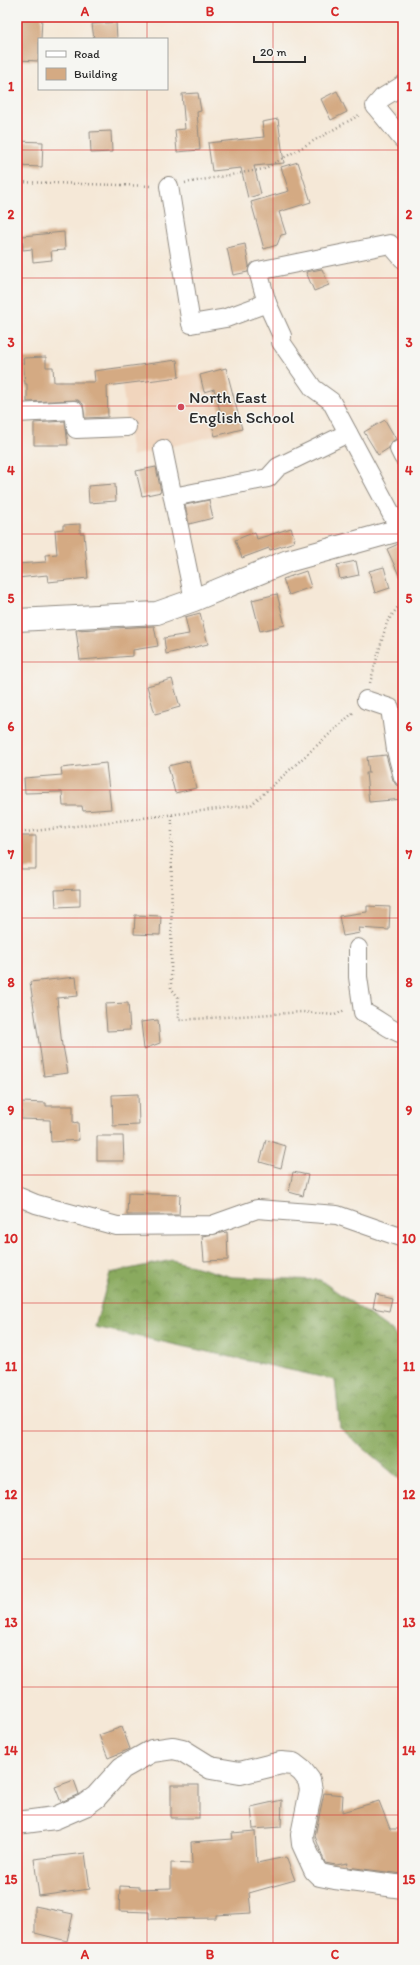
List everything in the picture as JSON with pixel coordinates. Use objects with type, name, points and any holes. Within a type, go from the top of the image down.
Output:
[{"type":"street","points":[[403,85],[382,98],[375,106],[403,140]]},
{"type":"street","points":[[169,186],[191,324],[226,318],[267,303]]},
{"type":"street","points":[[17,620],[157,613],[194,600],[288,561],[401,530],[331,401],[313,388],[281,342],[282,336],[267,303],[258,272],[390,244],[403,259]]},
{"type":"street","points":[[17,413],[74,410],[76,429],[127,427]]},
{"type":"street","points":[[173,497],[268,478],[278,467],[348,433]]},
{"type":"street","points":[[163,449],[194,600]]},
{"type":"street","points":[[366,700],[390,708],[396,750],[403,777]]},
{"type":"street","points":[[358,948],[358,977],[363,1012],[373,1016],[393,1032],[403,1034]]},
{"type":"street","points":[[17,1196],[36,1204],[117,1226],[212,1225],[257,1209],[337,1215],[403,1238]]},
{"type":"street","points":[[17,1823],[55,1818],[85,1805],[96,1797],[122,1768],[152,1751],[173,1748],[182,1750],[211,1768],[240,1774],[281,1764],[293,1764],[302,1771],[309,1780],[311,1790],[302,1835],[302,1844],[315,1870],[320,1875],[335,1878],[403,1887]]},
{"type":"path","points":[[17,182],[169,186],[264,169],[375,106]]},
{"type":"path","points":[[17,833],[251,805],[366,700],[387,622],[403,600]]},
{"type":"path","points":[[172,814],[171,988],[178,997],[179,1020],[302,1012],[335,1015],[344,1010],[363,1012]]},
{"type":"shaded area","name":"North East English School","points":[[177,360],[179,376],[226,368],[242,429],[132,456],[122,384],[96,388],[94,371]]},
{"type":"green space","points":[[172,1260],[232,1277],[320,1280],[391,1330],[403,1345],[403,1482],[340,1428],[335,1380],[95,1327],[110,1273]]},
{"type":"building","points":[[19,17],[42,17],[41,38],[38,38],[38,61],[17,60]]},
{"type":"building","points":[[116,22],[117,38],[94,38],[92,24]]},
{"type":"building","points":[[337,91],[347,112],[331,120],[321,99]]},
{"type":"building","points":[[198,93],[201,111],[197,112],[200,150],[177,152],[175,130],[185,129],[182,94]]},
{"type":"building","points":[[278,119],[284,163],[254,166],[261,194],[248,198],[241,168],[212,171],[208,143],[264,137],[262,122]]},
{"type":"building","points":[[111,131],[112,152],[91,153],[90,132]]},
{"type":"building","points":[[17,141],[43,142],[42,167],[17,166]]},
{"type":"building","points":[[298,162],[311,202],[279,212],[286,234],[281,235],[277,245],[264,249],[251,202],[289,191],[281,167]]},
{"type":"building","points":[[64,232],[65,250],[51,251],[52,260],[33,262],[32,249],[23,250],[22,236]]},
{"type":"building","points":[[245,244],[249,266],[248,272],[233,275],[227,248]]},
{"type":"building","points":[[322,269],[329,285],[314,291],[306,272]]},
{"type":"building","points":[[46,357],[46,367],[53,367],[54,382],[95,382],[94,371],[177,360],[179,377],[107,386],[108,417],[85,418],[83,404],[78,400],[27,402],[27,384],[25,384],[23,358]]},
{"type":"building","points":[[226,368],[242,429],[215,436],[211,421],[222,418],[214,389],[204,392],[200,375]]},
{"type":"building","points":[[385,420],[396,439],[390,443],[389,448],[378,455],[364,432]]},
{"type":"building","points":[[65,421],[68,445],[34,445],[34,423]]},
{"type":"building","points":[[156,467],[161,492],[142,496],[136,471]]},
{"type":"building","points":[[115,484],[116,501],[89,503],[88,486]]},
{"type":"building","points":[[209,500],[213,518],[189,524],[185,505]]},
{"type":"building","points":[[80,524],[80,533],[84,533],[88,578],[48,582],[47,575],[17,578],[17,564],[46,562],[45,555],[57,554],[55,530],[63,529],[63,525]]},
{"type":"building","points":[[291,528],[295,539],[293,539],[294,542],[270,550],[269,548],[242,558],[235,540],[255,532],[257,539]]},
{"type":"building","points":[[403,542],[403,584],[387,549]]},
{"type":"building","points":[[356,561],[359,575],[340,579],[337,565]]},
{"type":"building","points":[[384,567],[390,588],[375,593],[369,571]]},
{"type":"building","points":[[306,571],[311,587],[289,595],[283,579]]},
{"type":"building","points":[[277,594],[285,625],[260,631],[252,600]]},
{"type":"building","points":[[200,613],[208,644],[166,654],[164,638],[189,634],[185,617]]},
{"type":"building","points":[[154,626],[158,646],[133,650],[133,656],[80,660],[76,630]]},
{"type":"building","points":[[172,679],[180,707],[155,714],[147,686]]},
{"type":"building","points":[[386,755],[393,780],[396,785],[403,787],[403,799],[369,802],[366,773],[369,773],[367,757]]},
{"type":"building","points":[[189,761],[196,788],[175,793],[168,766]]},
{"type":"building","points":[[106,763],[111,809],[83,811],[82,806],[63,806],[62,792],[25,793],[24,778],[62,775],[61,768]]},
{"type":"building","points":[[21,836],[36,836],[36,869],[21,869]]},
{"type":"building","points":[[80,889],[80,906],[56,907],[55,890]]},
{"type":"building","points":[[367,906],[390,907],[389,930],[359,928],[360,933],[343,936],[339,916],[367,912]]},
{"type":"building","points":[[135,915],[161,916],[160,935],[134,934]]},
{"type":"building","points":[[76,977],[78,996],[57,998],[62,1046],[68,1073],[44,1076],[30,982]]},
{"type":"building","points":[[128,1003],[130,1030],[107,1031],[105,1004]]},
{"type":"building","points":[[158,1020],[160,1043],[144,1049],[141,1022]]},
{"type":"building","points":[[138,1094],[139,1125],[113,1126],[112,1095]]},
{"type":"building","points":[[22,1102],[46,1103],[46,1106],[73,1106],[73,1123],[78,1122],[79,1140],[51,1142],[50,1120],[21,1119]]},
{"type":"building","points":[[97,1136],[123,1136],[124,1161],[97,1161]]},
{"type":"building","points":[[266,1140],[286,1146],[281,1168],[260,1162]]},
{"type":"building","points":[[293,1172],[308,1175],[303,1196],[289,1192]]},
{"type":"building","points":[[128,1193],[180,1195],[179,1215],[127,1215]]},
{"type":"building","points":[[227,1232],[228,1260],[204,1261],[202,1236]]},
{"type":"building","points":[[376,1294],[392,1298],[389,1311],[373,1308]]},
{"type":"building","points":[[122,1727],[130,1749],[108,1758],[99,1735]]},
{"type":"building","points":[[74,1780],[79,1794],[61,1802],[55,1787]]},
{"type":"building","points":[[171,1785],[199,1785],[199,1818],[171,1818]]},
{"type":"building","points":[[324,1793],[343,1795],[342,1812],[379,1801],[390,1829],[403,1829],[403,1874],[347,1867],[348,1863],[336,1865],[325,1863],[315,1836]]},
{"type":"building","points":[[282,1800],[281,1827],[253,1829],[251,1807]]},
{"type":"building","points":[[255,1831],[257,1863],[286,1857],[295,1880],[249,1893],[251,1913],[216,1915],[216,1918],[149,1919],[149,1912],[119,1911],[120,1886],[140,1887],[140,1889],[171,1888],[171,1863],[192,1864],[191,1842],[233,1839],[232,1833]]},
{"type":"building","points":[[85,1853],[90,1889],[39,1896],[34,1859]]},
{"type":"building","points":[[35,1906],[73,1914],[67,1941],[35,1933]]},
{"type":"place","name":"North East English School","points":[[181,407]]}]
